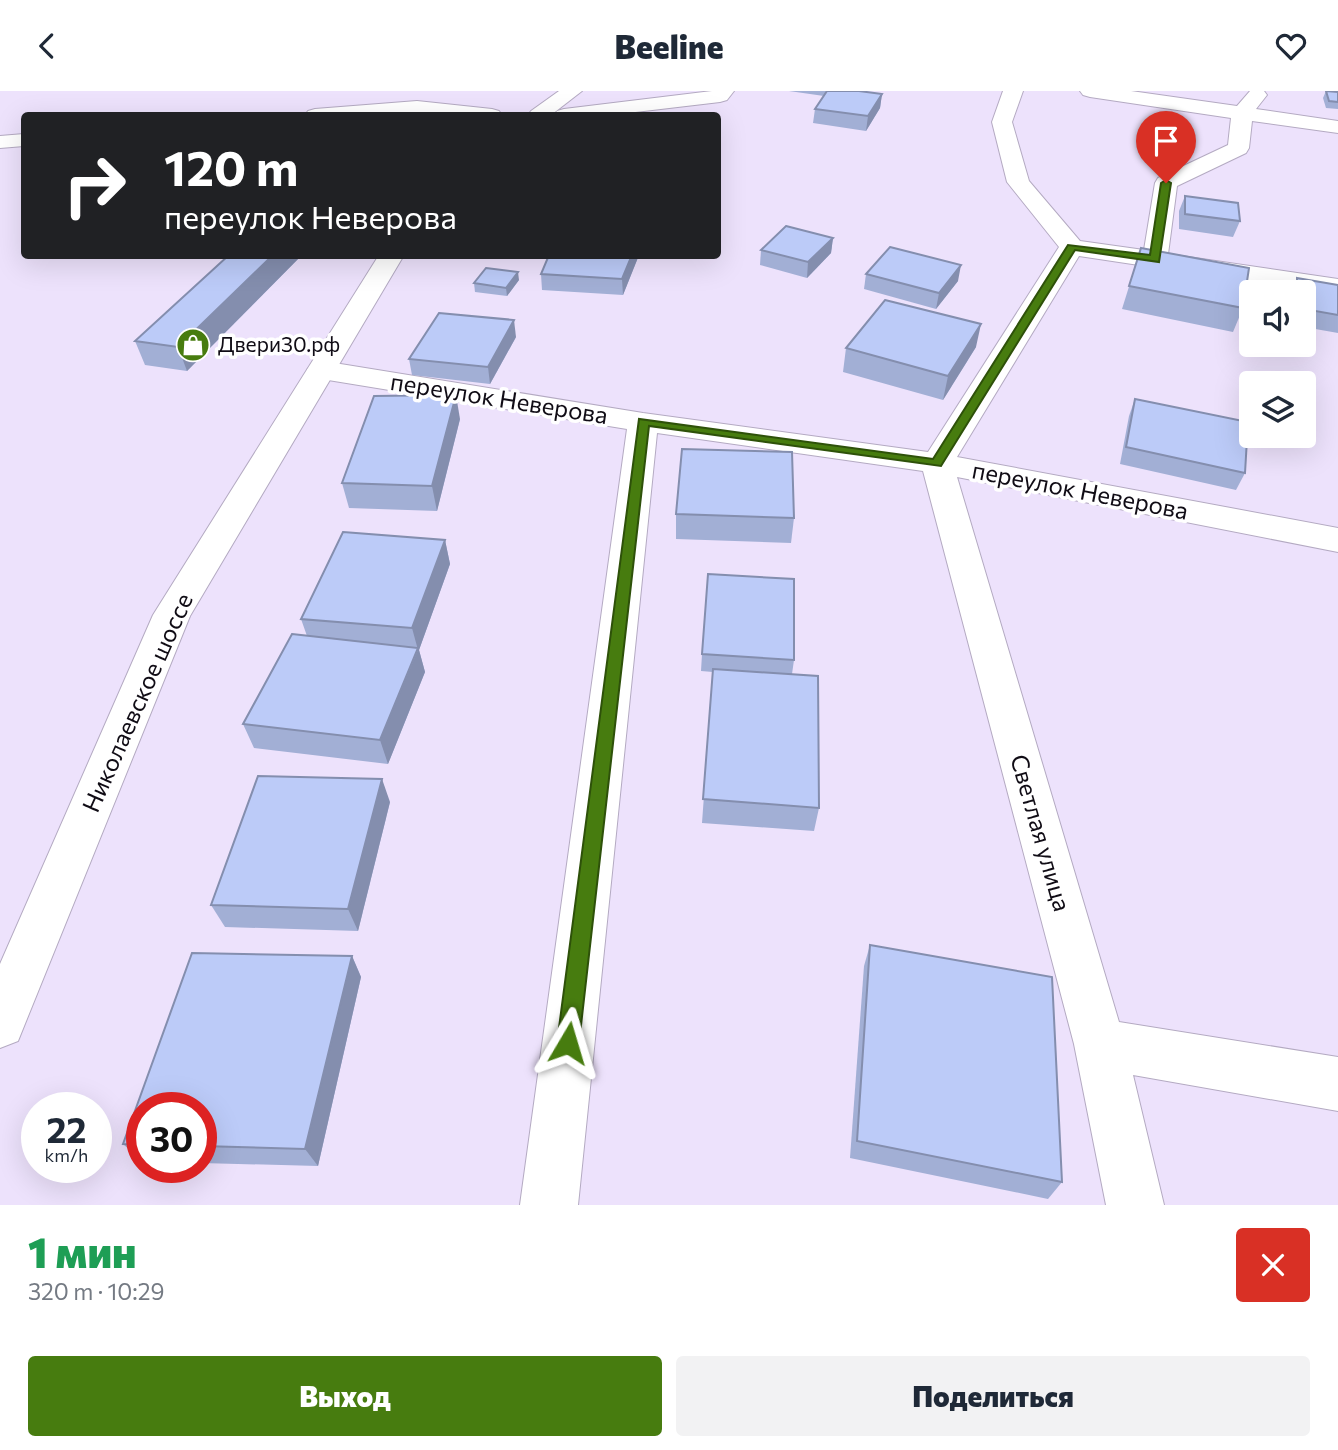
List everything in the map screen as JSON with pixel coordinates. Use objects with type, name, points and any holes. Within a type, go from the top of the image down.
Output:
[{"type":"street","points":[[544,112],[591,91]]},
{"type":"street","points":[[565,102],[720,96],[724,91]]},
{"type":"street","points":[[1013,91],[1002,122],[1018,182],[1072,247],[1338,287]]},
{"type":"street","points":[[1090,91],[1338,127]]},
{"type":"street","points":[[1155,259],[1166,183],[1238,148],[1242,114],[1260,91]]},
{"type":"street","points":[[353,112],[417,107],[464,112]]},
{"type":"street","points":[[0,142],[21,140]]},
{"type":"street","points":[[937,463],[1072,247]]},
{"type":"street","name":"Николаевское шоссе","points":[[0,1023],[172,615],[390,259]]},
{"type":"street","name":"переулок Неверова","points":[[322,370],[643,422],[937,463],[1338,540]]},
{"type":"street","points":[[548,1205],[643,422]]},
{"type":"street","name":"Светлая улица","points":[[937,463],[1100,1044],[1135,1205]]},
{"type":"street","points":[[1100,1044],[1338,1084]]},
{"type":"building","points":[[827,91],[882,94],[868,116],[815,109]]},
{"type":"building","points":[[1326,91],[1338,92],[1338,102],[1329,101]]},
{"type":"building","points":[[1185,196],[1238,203],[1240,221],[1185,214]]},
{"type":"building","points":[[786,226],[833,238],[808,262],[761,250]]},
{"type":"building","points":[[890,247],[961,265],[939,293],[866,274]]},
{"type":"building","points":[[1141,248],[1249,268],[1247,280],[1239,280],[1239,307],[1129,286]]},
{"type":"building","points":[[225,259],[269,259],[178,347],[135,341]]},
{"type":"building","points":[[547,259],[630,259],[622,279],[541,274]]},
{"type":"building","points":[[486,268],[518,272],[506,288],[474,283]]},
{"type":"building","points":[[1316,281],[1338,285],[1338,315],[1316,311]]},
{"type":"building","points":[[885,300],[981,324],[948,376],[846,348]]},
{"type":"building","points":[[439,313],[514,320],[488,367],[409,359]]},
{"type":"building","points":[[456,395],[432,486],[342,483],[374,396]]},
{"type":"building","points":[[1135,399],[1239,420],[1239,448],[1246,448],[1245,473],[1126,447]]},
{"type":"building","points":[[682,449],[792,452],[794,518],[676,514]]},
{"type":"building","points":[[343,532],[445,540],[412,628],[301,619]]},
{"type":"building","points":[[708,574],[794,579],[794,660],[702,654]]},
{"type":"building","points":[[292,634],[418,648],[380,740],[243,724]]},
{"type":"building","points":[[713,669],[818,676],[819,808],[703,799]]},
{"type":"building","points":[[258,776],[382,779],[348,909],[211,905]]},
{"type":"building","points":[[870,945],[1052,977],[1062,1182],[857,1141]]},
{"type":"building","points":[[192,953],[352,956],[305,1149],[217,1146],[217,1092],[142,1092]]},
{"type":"place","name":"Двери30.рф","points":[[193,345]]},
{"type":"route","points":[[568,1043],[643,422],[937,463],[1072,247],[1155,259],[1166,183]]}]
